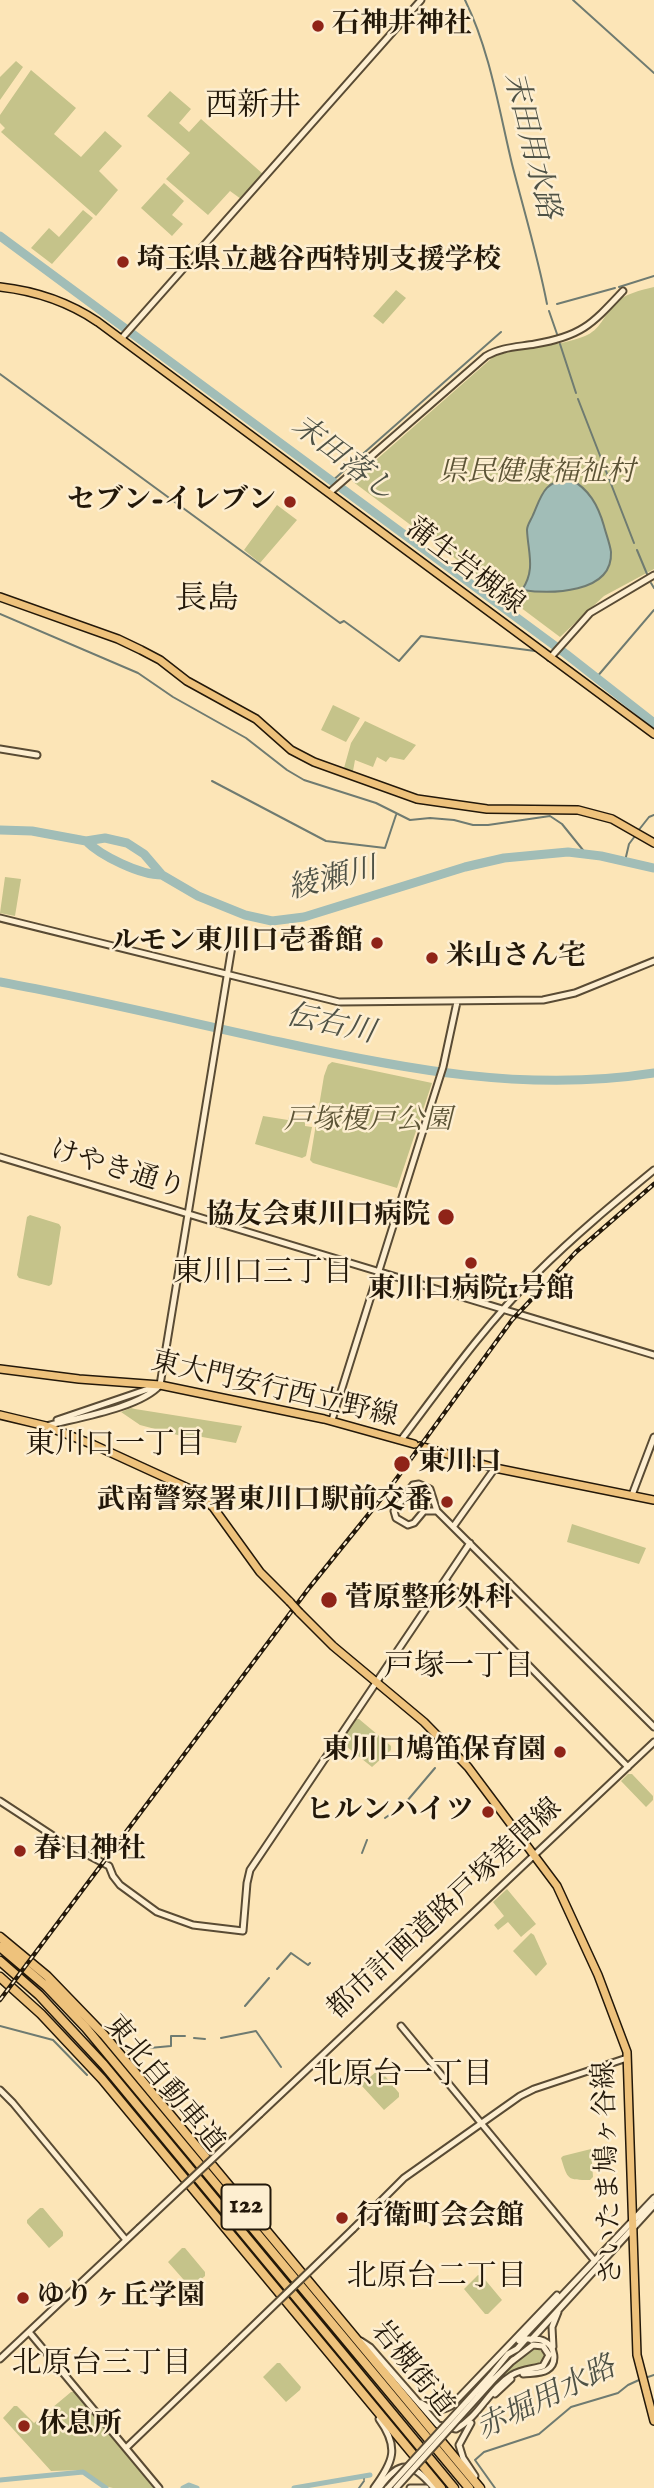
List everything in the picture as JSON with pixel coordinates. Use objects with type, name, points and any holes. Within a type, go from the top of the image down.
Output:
[{"type":"highway","name":"岩槻街道","points":[[0,1937],[47,1976],[104,2035],[482,2488]]},
{"type":"highway","name":"東北自動車道","points":[[0,1947],[46,1986],[86,2028],[468,2488]]},
{"type":"highway","name":"東北自動車道","points":[[0,1961],[46,2002],[104,2065],[454,2488]]},
{"type":"highway","name":"岩槻街道","points":[[0,1978],[41,2014],[102,2079],[441,2488]]},
{"type":"main road","name":"蒲生岩槻線","points":[[0,287],[36,293],[89,316],[654,734]]},
{"type":"main road","points":[[0,597],[142,650],[187,681],[256,719],[291,750],[314,762],[417,799],[488,809],[578,810],[612,819],[654,843]]},
{"type":"main road","name":"東大門安行西立野線","points":[[0,1369],[160,1385],[332,1420],[495,1468],[654,1500]]},
{"type":"main road","name":"さいたま鳩ヶ谷線","points":[[0,1415],[46,1426],[176,1481],[203,1498],[223,1520],[260,1572],[299,1612],[333,1646],[456,1753],[556,1886],[626,2047],[637,2355],[654,2421]]},
{"type":"street","points":[[121,339],[421,0]]},
{"type":"street","points":[[330,493],[486,356],[502,349],[537,344],[577,333],[593,322],[623,291]]},
{"type":"street","points":[[550,658],[590,613],[654,575]]},
{"type":"street","points":[[0,749],[37,755]]},
{"type":"street","points":[[0,918],[339,1002],[529,1002],[575,993],[654,961]]},
{"type":"street","points":[[46,1426],[66,1416],[101,1407],[160,1385],[234,934]]},
{"type":"street","points":[[332,1420],[442,1069],[457,1002]]},
{"type":"street","name":"けやき通り","points":[[0,1157],[654,1355]]},
{"type":"street","points":[[401,1440],[472,1347],[504,1310],[573,1239],[654,1170]]},
{"type":"street","points":[[632,1494],[654,1437]]},
{"type":"street","points":[[453,1527],[495,1468]]},
{"type":"street","points":[[437,1511],[424,1511],[414,1523],[408,1525],[396,1518],[394,1511],[410,1488],[419,1484],[432,1492],[437,1511],[654,1727]]},
{"type":"street","points":[[0,1801],[61,1841],[108,1866],[120,1885],[157,1912],[193,1925],[243,1931],[250,1870],[470,1543]]},
{"type":"street","points":[[445,1580],[628,1767]]},
{"type":"street","name":"都市計画道路戸塚差間線","points":[[127,2240],[654,1742]]},
{"type":"street","points":[[401,2026],[594,2260]]},
{"type":"street","points":[[127,2448],[404,2178],[534,2089],[627,2058]]},
{"type":"street","points":[[0,2090],[127,2240],[0,2359]]},
{"type":"street","points":[[511,2362],[654,2198]]},
{"type":"street","points":[[397,2488],[492,2377],[508,2354],[572,2283],[632,2223],[654,2205]]},
{"type":"street","points":[[406,2389],[423,2405],[433,2410],[445,2410],[561,2291],[572,2283]]},
{"type":"street","points":[[482,2488],[461,2454],[460,2442],[466,2429],[512,2378],[547,2370],[554,2353],[552,2327],[561,2306]]},
{"type":"street","points":[[29,2332],[159,2488]]},
{"type":"street","points":[[353,2335],[370,2347],[438,2425],[456,2429],[467,2423],[500,2384],[517,2372],[543,2366],[549,2355],[543,2346],[533,2345],[492,2377],[388,2488]]},
{"type":"street","points":[[508,2354],[526,2339],[547,2342],[554,2353]]},
{"type":"street","points":[[348,2376],[386,2428],[392,2441],[393,2456],[389,2468],[376,2488]]},
{"type":"street","points":[[376,2488],[391,2471],[400,2466],[412,2468],[434,2488]]},
{"type":"street","points":[[410,2488],[426,2488]]},
{"type":"green space","points":[[16,61],[23,67],[0,100],[0,77]]},
{"type":"green space","points":[[31,70],[76,108],[54,134],[81,157],[105,131],[122,146],[99,171],[118,190],[96,216],[1,132],[5,128],[0,123],[0,115]]},
{"type":"green space","points":[[170,91],[191,109],[179,123],[189,132],[201,119],[263,174],[241,199],[230,191],[208,215],[166,179],[190,153],[147,116]]},
{"type":"green space","points":[[164,183],[184,201],[172,215],[183,224],[172,236],[141,208]]},
{"type":"green space","points":[[83,210],[93,218],[52,264],[31,248],[49,228],[59,237]]},
{"type":"green space","name":"県民健康福祉村","points":[[654,287],[654,569],[604,596],[560,637],[352,481],[493,357],[585,336],[598,326],[618,301]]},
{"type":"green space","points":[[396,290],[406,298],[383,324],[373,316]]},
{"type":"green space","points":[[277,505],[297,520],[260,563],[244,550]]},
{"type":"green space","points":[[333,705],[360,718],[346,742],[321,730]]},
{"type":"green space","points":[[365,721],[416,745],[404,760],[390,757],[386,762],[377,757],[373,767],[355,760],[353,771],[344,768],[351,743]]},
{"type":"green space","points":[[5,877],[21,879],[15,916],[0,913]]},
{"type":"green space","name":"戸塚榎戸公園","points":[[332,1062],[432,1083],[397,1188],[310,1160],[324,1076]]},
{"type":"green space","points":[[263,1116],[305,1120],[305,1126],[312,1127],[306,1156],[302,1158],[255,1144]]},
{"type":"green space","points":[[30,1215],[61,1227],[52,1284],[49,1286],[19,1278],[17,1275],[27,1217]]},
{"type":"green space","points":[[131,1408],[242,1426],[236,1443],[191,1435],[189,1438],[140,1425],[121,1412]]},
{"type":"green space","points":[[572,1524],[646,1548],[639,1564],[567,1542]]},
{"type":"green space","points":[[355,1719],[359,1719],[391,1746],[391,1750],[372,1767],[342,1743]]},
{"type":"green space","points":[[628,1774],[632,1774],[653,1796],[653,1800],[646,1807],[621,1781]]},
{"type":"green space","points":[[507,1889],[536,1924],[521,1937],[508,1922],[498,1930],[494,1925],[504,1916],[493,1902]]},
{"type":"green space","points":[[531,1933],[547,1964],[536,1976],[513,1951]]},
{"type":"green space","points":[[377,2071],[381,2071],[399,2093],[399,2097],[384,2110],[362,2086]]},
{"type":"green space","points":[[591,2149],[593,2177],[590,2180],[577,2180],[569,2177],[561,2158]]},
{"type":"green space","points":[[43,2208],[63,2232],[63,2236],[49,2248],[27,2223]]},
{"type":"green space","points":[[185,2248],[205,2272],[205,2276],[191,2288],[168,2262]]},
{"type":"green space","points":[[478,2275],[482,2276],[502,2300],[488,2314],[485,2314],[464,2289]]},
{"type":"green space","points":[[538,2348],[545,2355],[537,2365],[500,2382],[498,2380],[529,2351]]},
{"type":"green space","points":[[280,2363],[301,2387],[286,2402],[263,2377]]},
{"type":"green space","points":[[74,2392],[154,2488],[113,2488],[104,2486],[83,2470],[51,2471],[3,2418],[17,2406],[34,2423]]},
{"type":"water","points":[[570,479],[588,493],[599,511],[611,552],[609,566],[602,576],[591,584],[578,588],[548,592],[522,590],[530,568],[528,524],[545,490],[561,480]]},
{"type":"waterway","name":"末田用水路","points":[[465,0],[487,60],[547,304]]},
{"type":"waterway","points":[[573,0],[654,73]]},
{"type":"waterway","name":"末田落し","points":[[0,236],[566,654],[654,723]]},
{"type":"waterway","points":[[619,287],[654,276]]},
{"type":"waterway","points":[[557,304],[615,288]]},
{"type":"waterway","points":[[549,311],[557,334]]},
{"type":"waterway","points":[[331,482],[501,332]]},
{"type":"waterway","points":[[560,344],[576,393]]},
{"type":"waterway","points":[[0,374],[340,623],[344,621],[399,661],[421,636],[535,651]]},
{"type":"waterway","points":[[578,399],[634,543]]},
{"type":"waterway","points":[[637,550],[647,574]]},
{"type":"waterway","points":[[651,583],[654,588]]},
{"type":"waterway","points":[[596,678],[654,610]]},
{"type":"waterway","points":[[0,614],[138,673],[173,697],[246,738],[304,780],[376,803],[410,820],[430,818],[488,825],[550,816],[562,824],[587,855]]},
{"type":"waterway","name":"末田落し","points":[[558,653],[566,654]]},
{"type":"waterway","points":[[212,781],[326,841],[385,848],[396,815]]},
{"type":"waterway","points":[[638,831],[649,817],[654,815]]},
{"type":"waterway","name":"綾瀬川","points":[[0,830],[32,831],[86,841],[105,838],[127,843],[144,854],[162,875],[198,896],[245,915],[272,921],[304,917],[465,867],[504,858],[568,852],[601,856],[654,868]]},
{"type":"waterway","points":[[625,861],[629,844],[635,836]]},
{"type":"waterway","points":[[86,841],[121,864],[162,875]]},
{"type":"waterway","name":"伝右川","points":[[0,982],[326,1052],[419,1069],[513,1079],[560,1080],[607,1079],[654,1073]]},
{"type":"waterway","points":[[407,1801],[435,1768]]},
{"type":"waterway","points":[[385,1818],[402,1806]]},
{"type":"waterway","points":[[362,1853],[367,1840]]},
{"type":"waterway","points":[[277,1969],[291,1953],[308,1965],[310,1963]]},
{"type":"waterway","points":[[245,2006],[269,1978]]},
{"type":"waterway","points":[[0,2026],[53,2040],[87,2075]]},
{"type":"waterway","points":[[221,2038],[256,2031],[281,2067]]},
{"type":"waterway","points":[[120,2044],[128,2050],[171,2046],[171,2036],[185,2036]]},
{"type":"waterway","points":[[194,2038],[205,2039]]},
{"type":"waterway","name":"赤堀用水路","points":[[645,2378],[654,2375]]},
{"type":"waterway","name":"赤堀用水路","points":[[495,2488],[475,2460],[484,2452],[539,2434],[571,2407],[618,2393],[639,2380]]},
{"type":"waterway","name":"赤堀用水路","points":[[0,2480],[83,2472],[106,2488]]},
{"type":"waterway","name":"赤堀用水路","points":[[294,2488],[370,2475]]},
{"type":"waterway","points":[[359,2488],[364,2481]]},
{"type":"waterway","name":"赤堀用水路","points":[[183,2488],[189,2485],[197,2488]]},
{"type":"railway","points":[[0,2000],[309,1588],[389,1489],[512,1320],[576,1252],[654,1184]]},
{"type":"place","name":"石神井神社","points":[[318,26]]},
{"type":"place","name":"埼玉県立越谷西特別支援学校","points":[[123,262]]},
{"type":"place","name":"セブン-イレブン","points":[[290,502]]},
{"type":"place","name":"ルモン東川口壱番館","points":[[377,943]]},
{"type":"place","name":"米山さん宅","points":[[432,958]]},
{"type":"place","name":"協友会東川口病院","points":[[446,1217]]},
{"type":"place","name":"東川口病院1号館","points":[[471,1263]]},
{"type":"place","name":"東川口","points":[[402,1464]]},
{"type":"place","name":"武南警察署東川口駅前交番","points":[[447,1502]]},
{"type":"place","name":"菅原整形外科","points":[[329,1600]]},
{"type":"place","name":"東川口鳩笛保育園","points":[[560,1752]]},
{"type":"place","name":"ヒルンハイツ","points":[[488,1812]]},
{"type":"place","name":"春日神社","points":[[20,1851]]},
{"type":"place","name":"行衛町会会館","points":[[342,2218]]},
{"type":"place","name":"ゆりヶ丘学園","points":[[23,2298]]},
{"type":"place","name":"休息所","points":[[24,2426]]},
{"type":"district","name":"西新井","points":[[253,108]]},
{"type":"district","name":"長島","points":[[207,601]]},
{"type":"district","name":"東川口三丁目","points":[[263,1275]]},
{"type":"district","name":"東川口一丁目","points":[[115,1447]]},
{"type":"district","name":"戸塚一丁目","points":[[459,1669]]},
{"type":"district","name":"北原台一丁目","points":[[403,2077]]},
{"type":"district","name":"北原台二丁目","points":[[437,2279]]},
{"type":"district","name":"北原台三丁目","points":[[102,2366]]}]
